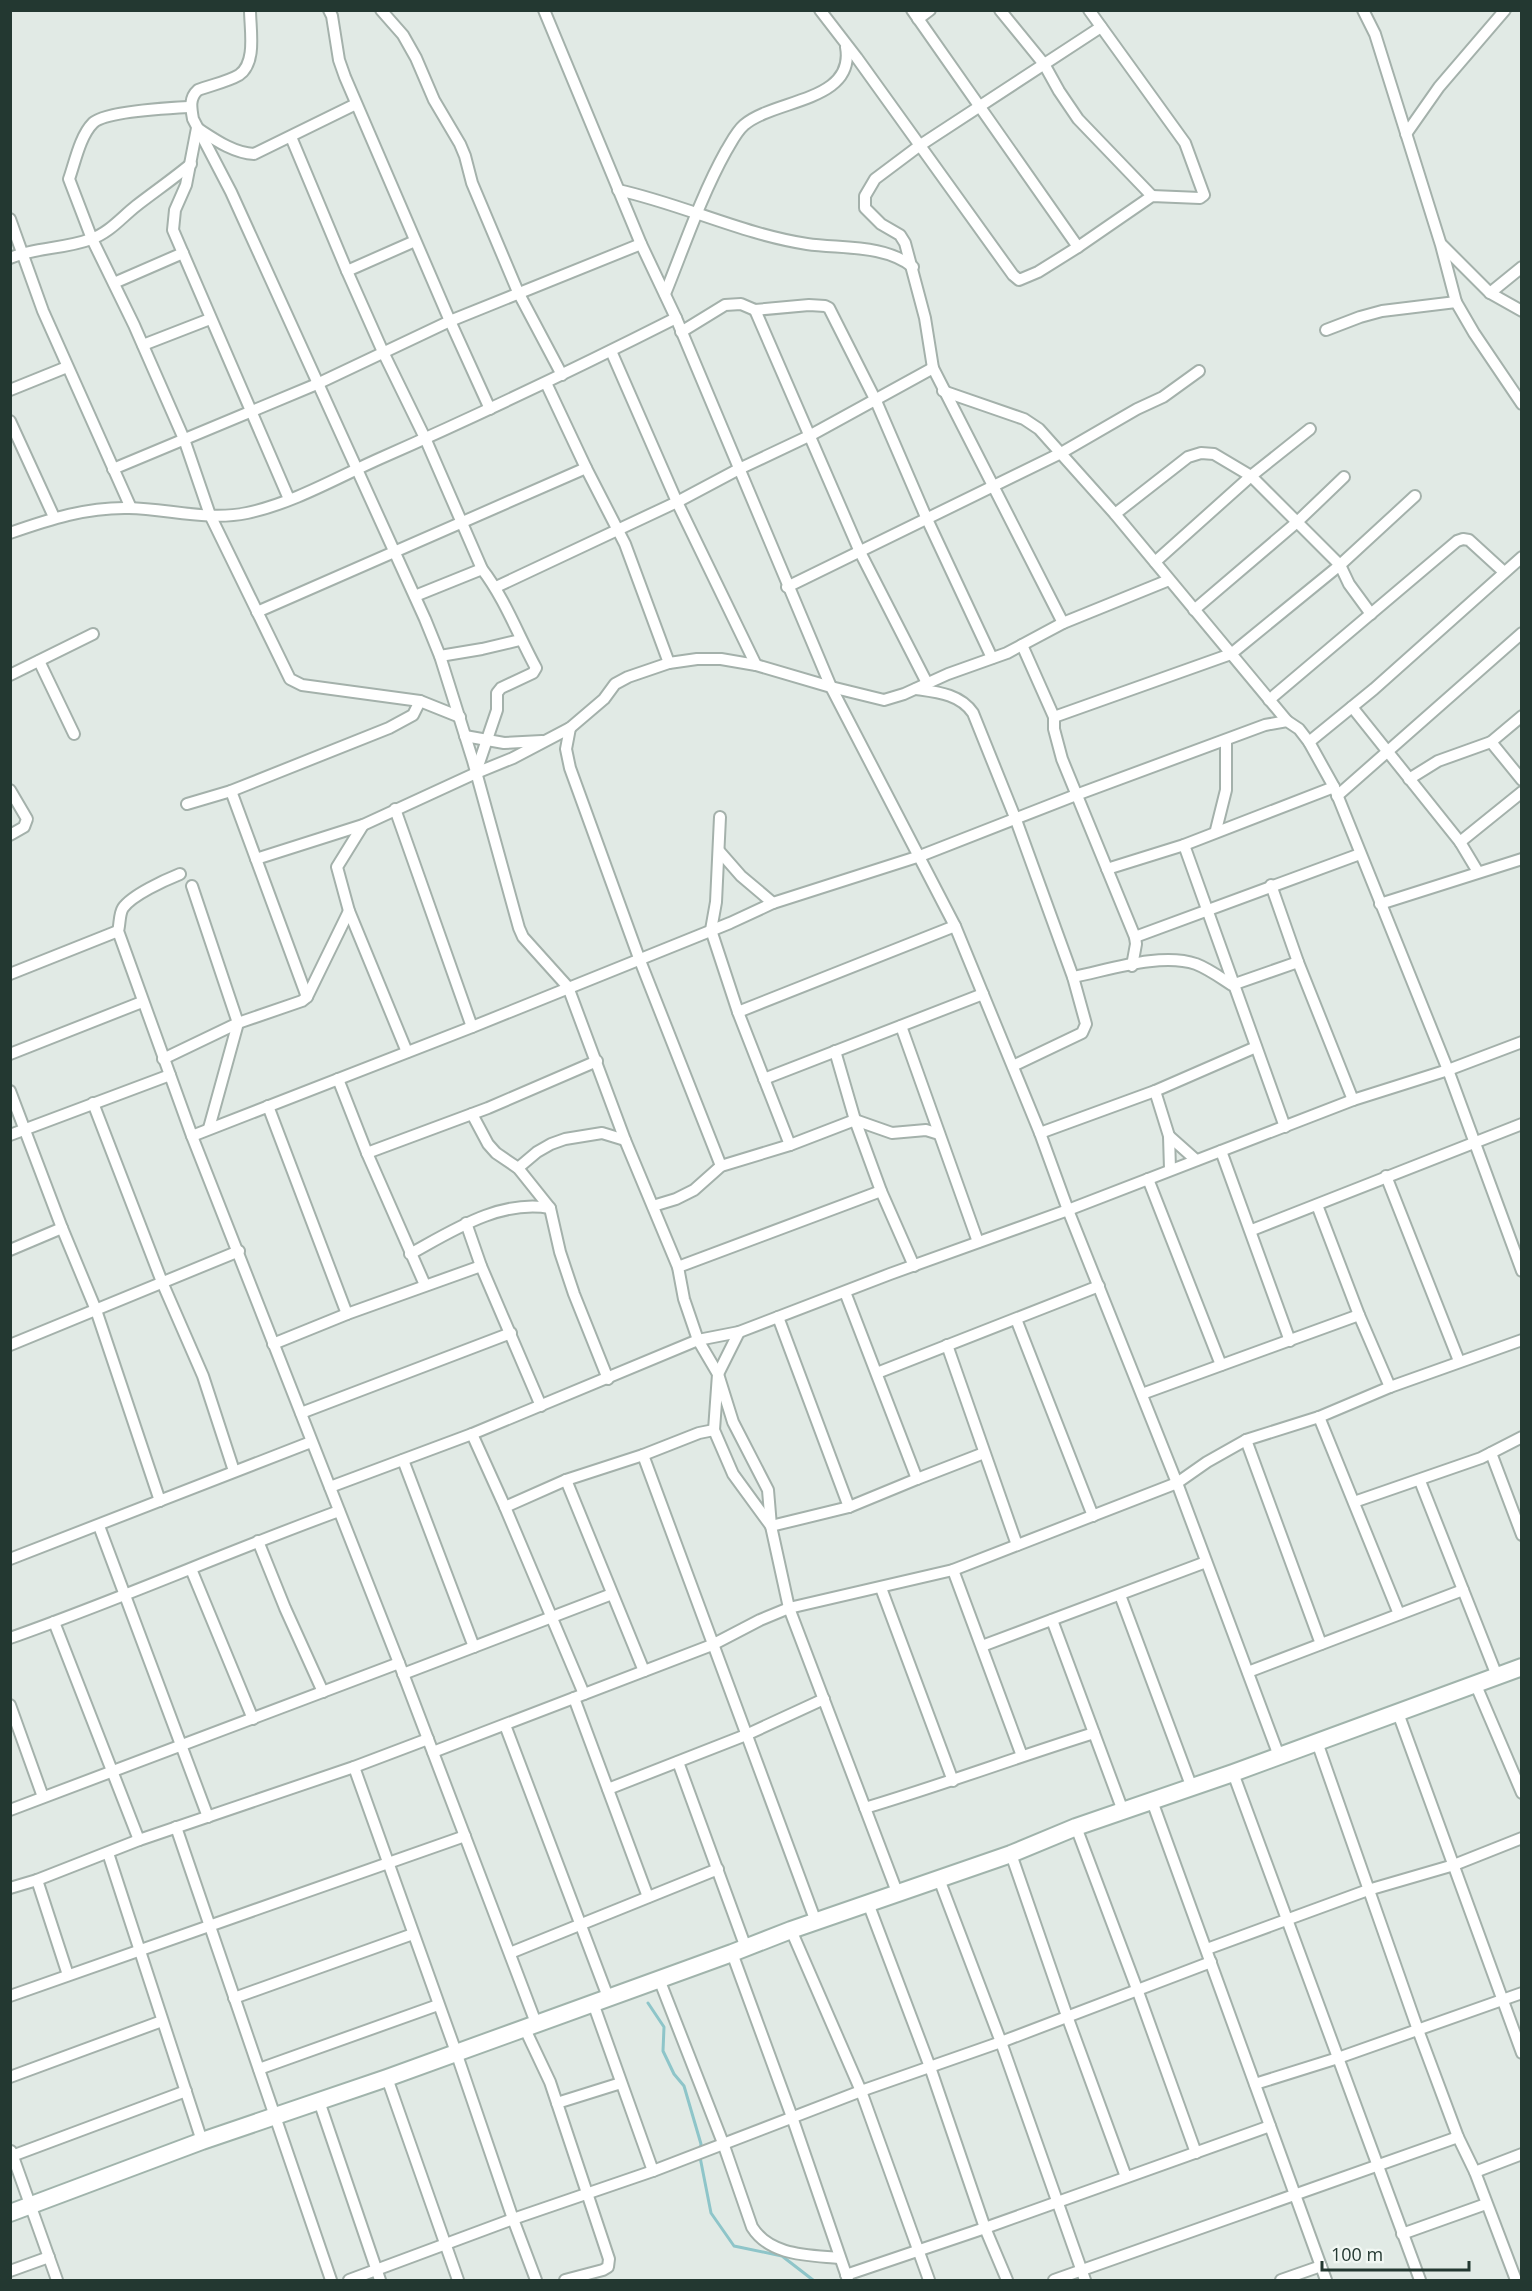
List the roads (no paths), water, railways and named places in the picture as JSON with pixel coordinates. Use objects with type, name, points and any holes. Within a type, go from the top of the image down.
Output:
[{"type":"street","points":[[250,10],[250,54],[247,65],[240,74],[193,94],[191,107],[197,128],[231,192],[316,384],[358,468],[440,656],[476,772],[519,928],[524,937],[568,987],[625,1140],[678,1267],[684,1299],[698,1340],[718,1374],[733,1422],[768,1491],[771,1526],[789,1608],[897,1892]]},
{"type":"street","points":[[329,10],[339,60],[356,104],[490,410]]},
{"type":"street","points":[[381,10],[403,35],[416,58],[434,100],[460,144],[472,183],[518,292],[562,375]]},
{"type":"street","points":[[544,10],[618,190],[676,318],[787,587],[831,687],[955,926],[1040,1133],[1068,1210],[1177,1483],[1279,1756]]},
{"type":"street","points":[[820,10],[1013,275],[1019,280],[1038,272],[1078,247],[1152,196],[1200,198],[1204,194],[1185,143],[1089,10]]},
{"type":"street","points":[[833,26],[835,10]]},
{"type":"street","points":[[930,10],[915,15],[1078,247]]},
{"type":"street","points":[[1000,10],[1044,64],[1078,119],[1152,196]]},
{"type":"street","points":[[1363,10],[1375,34],[1441,245],[1456,302],[1521,404]]},
{"type":"street","points":[[1406,134],[1439,87],[1504,10]]},
{"type":"street","points":[[1064,623],[933,368],[926,318],[905,243],[900,235],[868,213],[864,203],[869,187],[875,179],[919,146],[1101,27]]},
{"type":"street","points":[[665,294],[717,167],[741,128],[765,111],[812,96],[835,83],[844,72],[848,59],[845,43]]},
{"type":"street","points":[[197,128],[244,153],[254,154],[356,104]]},
{"type":"street","points":[[191,107],[125,113],[96,120],[86,133],[69,179],[92,239],[143,345],[184,439],[210,515],[290,679],[302,685],[420,701],[460,717]]},
{"type":"street","points":[[197,128],[186,185],[175,210],[172,224],[210,319],[289,499]]},
{"type":"street","points":[[291,137],[347,271],[425,438],[482,569],[496,587],[520,640],[537,668],[533,673],[501,688],[497,693],[496,710],[476,772]]},
{"type":"street","points":[[10,258],[22,252],[50,249],[92,239],[114,225],[191,164]]},
{"type":"street","points":[[618,190],[645,195],[737,227],[806,244],[853,248],[894,256],[913,267]]},
{"type":"street","points":[[10,219],[43,310],[130,508]]},
{"type":"street","points":[[347,271],[415,241]]},
{"type":"street","points":[[113,469],[316,384],[518,292],[641,244]]},
{"type":"street","points":[[1441,245],[1490,293],[1521,311]]},
{"type":"street","points":[[114,283],[183,253]]},
{"type":"street","points":[[1490,293],[1521,267]]},
{"type":"street","points":[[1326,330],[1382,311],[1456,302]]},
{"type":"street","points":[[681,332],[725,305],[741,304],[755,310],[808,305],[829,308],[876,401],[926,517],[992,658]]},
{"type":"street","points":[[755,310],[860,552],[927,683]]},
{"type":"street","points":[[10,533],[54,517],[99,509],[130,508],[210,515],[247,513],[289,499],[490,410],[676,318]]},
{"type":"street","points":[[143,345],[210,319]]},
{"type":"street","points":[[611,351],[678,502],[756,665]]},
{"type":"street","points":[[10,390],[68,367]]},
{"type":"street","points":[[496,587],[678,502],[876,401],[933,368]]},
{"type":"street","points":[[787,587],[926,517],[1061,453],[1137,409],[1163,397],[1199,371]]},
{"type":"street","points":[[546,382],[585,468],[618,530],[669,663]]},
{"type":"street","points":[[943,390],[1032,423],[1115,514],[1269,700],[1309,742],[1336,791],[1448,1070],[1521,1271]]},
{"type":"street","points":[[10,421],[54,517]]},
{"type":"street","points":[[1155,562],[1251,476],[1310,429]]},
{"type":"street","points":[[1115,514],[1188,458],[1201,453],[1214,454],[1251,476],[1340,565],[1349,584],[1371,614]]},
{"type":"street","points":[[257,612],[585,468]]},
{"type":"street","points":[[1194,610],[1296,523],[1344,477]]},
{"type":"street","points":[[1054,717],[1231,654],[1340,565],[1415,496]]},
{"type":"street","points":[[1269,700],[1458,541],[1469,540],[1504,572]]},
{"type":"street","points":[[1309,742],[1353,707],[1504,572],[1519,562]]},
{"type":"street","points":[[415,596],[482,569]]},
{"type":"street","points":[[256,859],[363,825],[476,772],[513,758],[570,728],[604,699],[615,684],[628,677],[669,663],[721,659],[756,665],[884,700],[992,658],[1064,623],[1168,580]]},
{"type":"street","points":[[1107,869],[1336,791],[1388,753],[1521,633]]},
{"type":"street","points":[[10,675],[93,634]]},
{"type":"street","points":[[440,656],[520,640]]},
{"type":"street","points":[[1022,645],[1054,717],[1059,749],[1135,937],[1132,966]]},
{"type":"street","points":[[39,661],[74,734]]},
{"type":"street","points":[[916,689],[938,692],[959,699],[968,706],[1016,820],[1073,977],[1086,1024],[1082,1034],[1013,1066]]},
{"type":"street","points":[[187,804],[231,791],[406,720],[413,716],[420,701]]},
{"type":"street","points":[[1353,707],[1460,842],[1478,872]]},
{"type":"street","points":[[1409,779],[1437,761],[1491,742],[1521,716]]},
{"type":"street","points":[[192,1136],[472,1027],[773,903],[920,856],[1264,725],[1287,721]]},
{"type":"street","points":[[570,728],[566,749],[567,758],[639,958],[721,1166]]},
{"type":"street","points":[[465,736],[504,743],[545,741]]},
{"type":"street","points":[[1216,830],[1226,790],[1226,740]]},
{"type":"street","points":[[1491,742],[1521,780]]},
{"type":"street","points":[[10,790],[27,819],[24,827],[10,835]]},
{"type":"street","points":[[231,791],[307,997]]},
{"type":"street","points":[[1460,842],[1521,792]]},
{"type":"street","points":[[395,809],[472,1027]]},
{"type":"street","points":[[720,817],[720,852],[711,930],[738,1012],[789,1145]]},
{"type":"street","points":[[363,825],[337,867],[349,911],[407,1052]]},
{"type":"street","points":[[1184,844],[1232,985],[1285,1127]]},
{"type":"street","points":[[720,852],[741,876],[773,903]]},
{"type":"street","points":[[1135,937],[1360,854]]},
{"type":"street","points":[[1380,904],[1521,859]]},
{"type":"street","points":[[180,874],[152,888],[125,906],[121,912],[118,931],[192,1136],[510,1953],[539,2056],[609,2259],[608,2266],[603,2271],[565,2280]]},
{"type":"street","points":[[1271,885],[1298,963],[1353,1100]]},
{"type":"street","points":[[192,886],[238,1023],[209,1128]]},
{"type":"street","points":[[164,1059],[238,1023],[289,1006],[307,997],[349,911]]},
{"type":"street","points":[[738,1012],[955,926]]},
{"type":"street","points":[[10,975],[118,931]]},
{"type":"street","points":[[1073,977],[1175,960],[1196,964],[1232,985]]},
{"type":"street","points":[[1232,985],[1298,963]]},
{"type":"street","points":[[764,1079],[983,994]]},
{"type":"street","points":[[10,1054],[142,1002]]},
{"type":"street","points":[[901,1026],[978,1242]]},
{"type":"street","points":[[330,1487],[472,1434],[698,1340],[740,1332],[1068,1210],[1353,1100],[1448,1070],[1521,1042]]},
{"type":"street","points":[[1040,1133],[1155,1091],[1256,1047]]},
{"type":"street","points":[[835,1051],[855,1120],[881,1191],[914,1266]]},
{"type":"street","points":[[367,1153],[472,1114],[597,1061]]},
{"type":"street","points":[[10,1135],[170,1075]]},
{"type":"street","points":[[338,1079],[367,1153],[425,1285]]},
{"type":"street","points":[[10,1091],[96,1310],[160,1501]]},
{"type":"street","points":[[1155,1091],[1169,1136],[1170,1169]]},
{"type":"street","points":[[93,1103],[162,1282],[203,1377],[234,1471]]},
{"type":"street","points":[[268,1106],[347,1314]]},
{"type":"street","points":[[472,1114],[488,1144],[496,1153],[518,1168],[550,1208],[560,1252],[574,1294],[608,1379]]},
{"type":"street","points":[[653,1206],[676,1199],[693,1190],[721,1166],[789,1145],[855,1120],[892,1133],[926,1130],[939,1134]]},
{"type":"street","points":[[1252,1230],[1521,1124]]},
{"type":"street","points":[[518,1168],[544,1148],[565,1138],[602,1133],[625,1140]]},
{"type":"street","points":[[1169,1136],[1196,1160]]},
{"type":"street","points":[[1221,1151],[1252,1230],[1290,1341]]},
{"type":"street","points":[[1386,1176],[1460,1361]]},
{"type":"street","points":[[1148,1179],[1221,1365]]},
{"type":"street","points":[[678,1267],[881,1191]]},
{"type":"street","points":[[410,1254],[466,1223],[521,1205],[550,1208]]},
{"type":"street","points":[[1317,1205],[1359,1315],[1390,1387]]},
{"type":"street","points":[[466,1223],[481,1266],[541,1406]]},
{"type":"street","points":[[10,1250],[62,1228]]},
{"type":"street","points":[[10,1345],[238,1251]]},
{"type":"street","points":[[273,1344],[347,1314],[481,1266]]},
{"type":"street","points":[[877,1373],[1100,1286]]},
{"type":"street","points":[[844,1292],[917,1479]]},
{"type":"street","points":[[1142,1394],[1359,1315]]},
{"type":"street","points":[[778,1317],[849,1507]]},
{"type":"street","points":[[1016,1319],[1093,1516]]},
{"type":"street","points":[[740,1332],[718,1374],[714,1430],[734,1474],[771,1526]]},
{"type":"street","points":[[301,1413],[511,1333]]},
{"type":"street","points":[[433,1752],[712,1645],[789,1608],[952,1570],[1177,1483],[1245,1440],[1319,1417],[1390,1387],[1521,1340]]},
{"type":"street","points":[[946,1345],[1017,1545]]},
{"type":"street","points":[[1319,1417],[1399,1614]]},
{"type":"street","points":[[505,1507],[566,1480],[643,1455],[699,1433],[714,1430]]},
{"type":"street","points":[[472,1434],[551,1617],[608,1789],[648,1897]]},
{"type":"street","points":[[1354,1502],[1491,1453],[1521,1437]]},
{"type":"street","points":[[1245,1440],[1321,1644]]},
{"type":"street","points":[[10,1559],[311,1442]]},
{"type":"street","points":[[771,1526],[849,1507],[984,1453]]},
{"type":"street","points":[[1491,1453],[1521,1535]]},
{"type":"street","points":[[643,1455],[816,1922]]},
{"type":"street","points":[[403,1460],[474,1647]]},
{"type":"street","points":[[566,1480],[644,1671]]},
{"type":"street","points":[[1420,1480],[1497,1676]]},
{"type":"street","points":[[10,1638],[339,1511]]},
{"type":"street","points":[[99,1526],[208,1817]]},
{"type":"street","points":[[258,1541],[323,1692]]},
{"type":"street","points":[[982,1646],[1206,1562]]},
{"type":"street","points":[[191,1569],[253,1719]]},
{"type":"street","points":[[952,1570],[1022,1756]]},
{"type":"street","points":[[881,1588],[953,1781]]},
{"type":"street","points":[[1248,1672],[1463,1590]]},
{"type":"street","points":[[10,1810],[323,1692],[474,1647],[612,1594]]},
{"type":"street","points":[[1120,1595],[1192,1788]]},
{"type":"street","points":[[1052,1620],[1123,1811]]},
{"type":"street","points":[[54,1622],[139,1840]]},
{"type":"street","points":[[10,2213],[202,2142],[739,1951],[791,1930],[1011,1854],[1076,1827],[1192,1788],[1521,1667]]},
{"type":"street","points":[[1475,1683],[1521,1793]]},
{"type":"street","points":[[608,1789],[746,1735],[824,1699]]},
{"type":"street","points":[[10,1705],[43,1797]]},
{"type":"street","points":[[1398,1713],[1521,2054]]},
{"type":"street","points":[[505,1725],[580,1924],[621,2083],[653,2170]]},
{"type":"street","points":[[865,1808],[1094,1733]]},
{"type":"street","points":[[10,1888],[37,1880],[139,1840],[354,1767],[428,1739]]},
{"type":"street","points":[[1317,1742],[1418,2030],[1458,2137],[1475,2172],[1516,2280]]},
{"type":"street","points":[[678,1762],[718,1869],[739,1951],[847,2278],[1269,2126]]},
{"type":"street","points":[[354,1767],[536,2280]]},
{"type":"street","points":[[1233,1773],[1420,2280]]},
{"type":"street","points":[[1152,1801],[1326,2280]]},
{"type":"street","points":[[176,1827],[331,2280]]},
{"type":"street","points":[[1076,1827],[1196,2153]]},
{"type":"street","points":[[10,1996],[465,1836]]},
{"type":"street","points":[[1207,1950],[1368,1890],[1454,1865],[1521,1839]]},
{"type":"street","points":[[108,1852],[202,2142]]},
{"type":"street","points":[[1011,1854],[1126,2177]]},
{"type":"street","points":[[510,1953],[718,1869]]},
{"type":"street","points":[[939,1879],[1001,2042],[1083,2275]]},
{"type":"street","points":[[37,1880],[68,1976]]},
{"type":"street","points":[[868,1903],[930,2067],[985,2228],[1007,2280]]},
{"type":"street","points":[[791,1930],[861,2091],[929,2280]]},
{"type":"street","points":[[234,1998],[413,1934]]},
{"type":"street","points":[[349,2280],[378,2276],[446,2244],[653,2170],[861,2091],[1001,2042],[1211,1962]]},
{"type":"street","points":[[659,1979],[723,2143],[752,2227],[759,2237],[795,2254],[840,2258]]},
{"type":"street","points":[[1255,2084],[1338,2058],[1521,1993]]},
{"type":"street","points":[[259,2069],[438,2005]]},
{"type":"street","points":[[10,2077],[162,2021]]},
{"type":"street","points":[[387,2078],[458,2280]]},
{"type":"street","points":[[557,2103],[621,2083]]},
{"type":"street","points":[[57,2280],[11,2153],[186,2091]]},
{"type":"street","points":[[319,2101],[378,2276]]},
{"type":"street","points":[[1054,2280],[1083,2275],[1295,2194],[1458,2137]]},
{"type":"street","points":[[1475,2172],[1521,2154]]},
{"type":"street","points":[[1402,2234],[1486,2204]]},
{"type":"street","points":[[10,2271],[49,2257]]},
{"type":"street","points":[[1281,2280],[1321,2266]]},
{"type":"waterway","points":[[648,2003],[664,2027],[663,2051],[674,2074],[684,2086],[701,2144],[700,2150]]},
{"type":"waterway","points":[[700,2157],[711,2213],[734,2246],[782,2256],[813,2280]]}]
